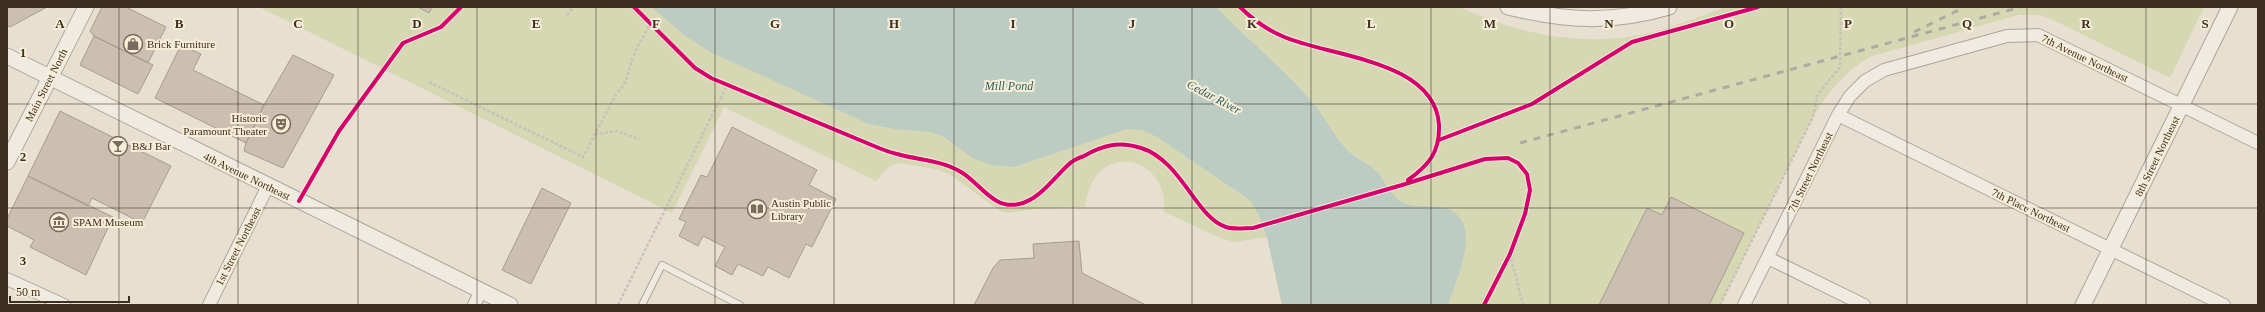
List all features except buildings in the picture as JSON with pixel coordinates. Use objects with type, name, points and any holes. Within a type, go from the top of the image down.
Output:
[{"type":"street","name":"Main Street North","points":[[7,162],[86,7]]},
{"type":"street","points":[[1508,7],[1533,13],[1583,20],[1669,7]]},
{"type":"street","name":"8th Street Northeast","points":[[2084,305],[2230,7]]},
{"type":"street","name":"7th Avenue Northeast","points":[[1902,64],[2007,36],[2038,35],[2258,143]]},
{"type":"street","name":"4th Avenue Northeast","points":[[7,56],[510,305]]},
{"type":"street","name":"7th Street Northeast","points":[[1744,305],[1838,115],[1850,96],[1865,82],[1884,70],[1902,64]]},
{"type":"street","name":"7th Place Northeast","points":[[1838,115],[2224,305]]},
{"type":"street","name":"1st Street Northeast","points":[[209,305],[268,186]]},
{"type":"street","points":[[1768,258],[1864,305]]},
{"type":"street","points":[[7,278],[64,305]]},
{"type":"street","points":[[474,305],[481,291]]},
{"type":"lane","points":[[642,305],[662,265],[740,305]]},
{"type":"path","points":[[567,15],[574,7]]},
{"type":"path","points":[[1720,305],[1813,117],[1818,94],[1840,67],[1841,7]]},
{"type":"path","points":[[644,18],[656,29]]},
{"type":"path","points":[[429,82],[583,157],[616,94],[623,87],[629,76],[634,55],[650,24]]},
{"type":"path","points":[[722,83],[734,88]]},
{"type":"path","points":[[618,305],[727,85]]},
{"type":"path","points":[[595,134],[617,131],[639,139]]},
{"type":"path","points":[[1507,260],[1513,247]]},
{"type":"path","points":[[1510,254],[1523,305]]},
{"type":"green space","points":[[259,7],[1460,7],[1483,17],[1531,32],[1579,39],[1604,39],[1629,37],[1662,30],[1726,7],[2204,7],[2170,78],[2040,15],[2018,15],[1869,57],[1844,76],[1825,99],[1813,117],[1720,305],[1282,305],[1267,237],[1235,242],[1223,239],[1164,212],[1163,193],[1155,178],[1144,167],[1130,162],[1116,163],[1102,170],[1091,185],[1085,207],[1034,209],[1009,213],[1000,211],[951,175],[939,170],[900,163],[890,166],[876,181],[724,107],[672,213]]},
{"type":"water","name":"Mill Pond","points":[[652,7],[1216,7],[1302,90],[1347,150],[1374,169],[1380,175],[1394,196],[1402,202],[1412,205],[1440,207],[1449,209],[1457,214],[1463,223],[1466,232],[1466,242],[1462,264],[1448,305],[1282,305],[1267,237],[1259,215],[1250,200],[1157,137],[1143,130],[1127,129],[1014,167],[992,165],[974,159],[944,137],[930,132],[895,129],[869,124],[712,53],[685,36]]},
{"type":"railway","points":[[1914,32],[1965,7]]},
{"type":"railway","points":[[1520,143],[2021,7]]},
{"type":"cycle path","points":[[299,201],[339,131],[403,43],[441,27],[461,7]]},
{"type":"cycle path","points":[[634,7],[695,68],[711,78],[882,149],[905,156],[946,165],[961,172],[994,199],[1010,205],[1026,202],[1033,198],[1046,188],[1075,160],[1098,149],[1111,145],[1133,146],[1155,155],[1167,164],[1178,176],[1206,213],[1216,222],[1226,227],[1236,229],[1253,228],[1402,185],[1485,159],[1508,158],[1518,163],[1527,174],[1530,190],[1525,214],[1510,254],[1484,305]]},
{"type":"cycle path","points":[[1240,7],[1260,24],[1282,36],[1376,64],[1400,73],[1419,86],[1433,103],[1439,125],[1438,143],[1432,157],[1422,169],[1408,180]]},
{"type":"cycle path","points":[[1439,140],[1532,104],[1632,42],[1758,7]]},
{"type":"place","name":"Brick Furniture","points":[[133,44]]},
{"type":"place","name":"Historic Paramount Theater","points":[[281,124]]},
{"type":"place","name":"B&J Bar","points":[[118,146]]},
{"type":"place","name":"Austin Public Library","points":[[757,209]]},
{"type":"place","name":"SPAM Museum","points":[[59,222]]},
{"type":"water label","name":"Cedar River","points":[[1214,97]]}]
